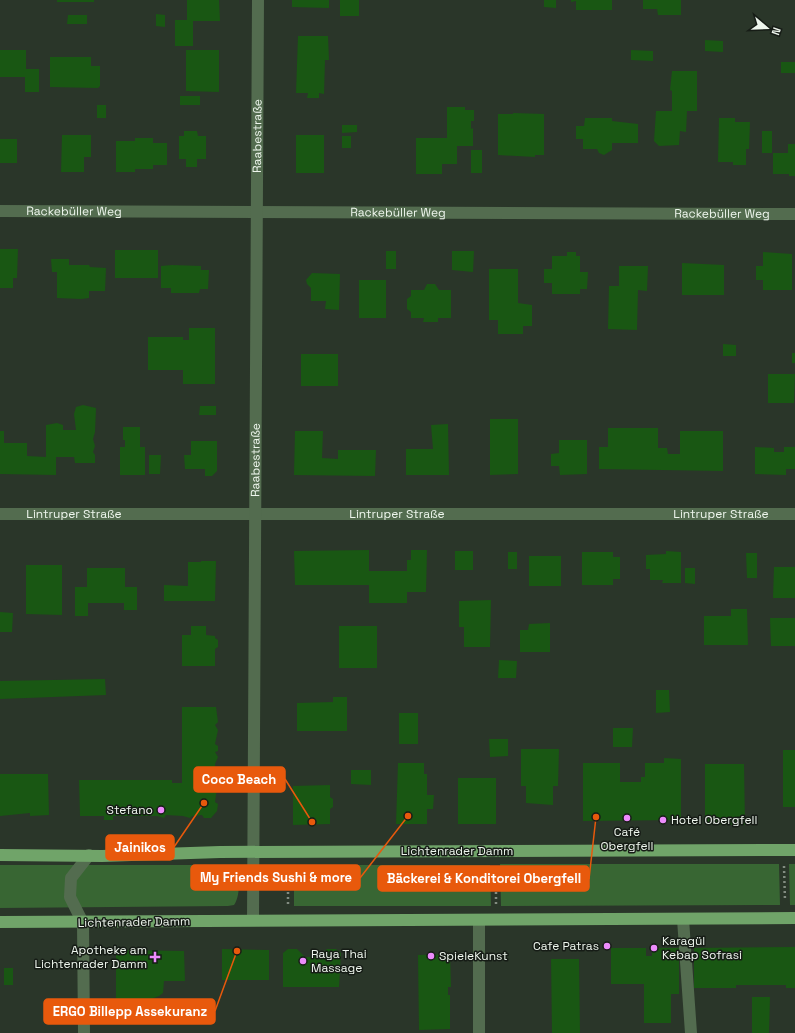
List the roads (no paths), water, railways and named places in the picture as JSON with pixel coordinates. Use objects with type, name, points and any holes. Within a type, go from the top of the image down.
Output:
[{"type":"main road","name":"Lichtenrader Damm","points":[[0,856],[89,856],[254,852],[795,850]]},
{"type":"main road","name":"Lichtenrader Damm","points":[[0,922],[795,918]]},
{"type":"street","name":"Raabestraße","points":[[253,920],[258,0]]},
{"type":"street","name":"Rackebüller Weg","points":[[0,211],[795,214]]},
{"type":"street","name":"Lintruper Straße","points":[[0,514],[795,514]]},
{"type":"street","points":[[84,1033],[83,922],[70,897],[71,878],[89,856]]},
{"type":"street","points":[[683,919],[691,1033]]},
{"type":"street","points":[[479,920],[479,1033]]},
{"type":"place","name":"Jainikos","points":[[204,803]]},
{"type":"place","name":"Stefano","points":[[161,810]]},
{"type":"place","name":"My Friends Sushi & more","points":[[408,816]]},
{"type":"place","name":"Bäckerei & Konditorei Obergfell","points":[[596,817]]},
{"type":"place","name":"Café Obergfell","points":[[627,818]]},
{"type":"place","name":"Hotel Obergfell","points":[[663,820]]},
{"type":"place","name":"Coco Beach","points":[[312,822]]},
{"type":"place","name":"Cafe Patras","points":[[607,946]]},
{"type":"place","name":"Karagül Kebap Sofrasi","points":[[654,948]]},
{"type":"place","name":"ERGO Billepp Assekuranz","points":[[237,951]]},
{"type":"place","name":"SpieleKunst","points":[[431,956]]},
{"type":"place","name":"Apotheke am Lichtenrader Damm","points":[[155,957]]},
{"type":"place","name":"Raya Thai Massage","points":[[303,961]]}]
